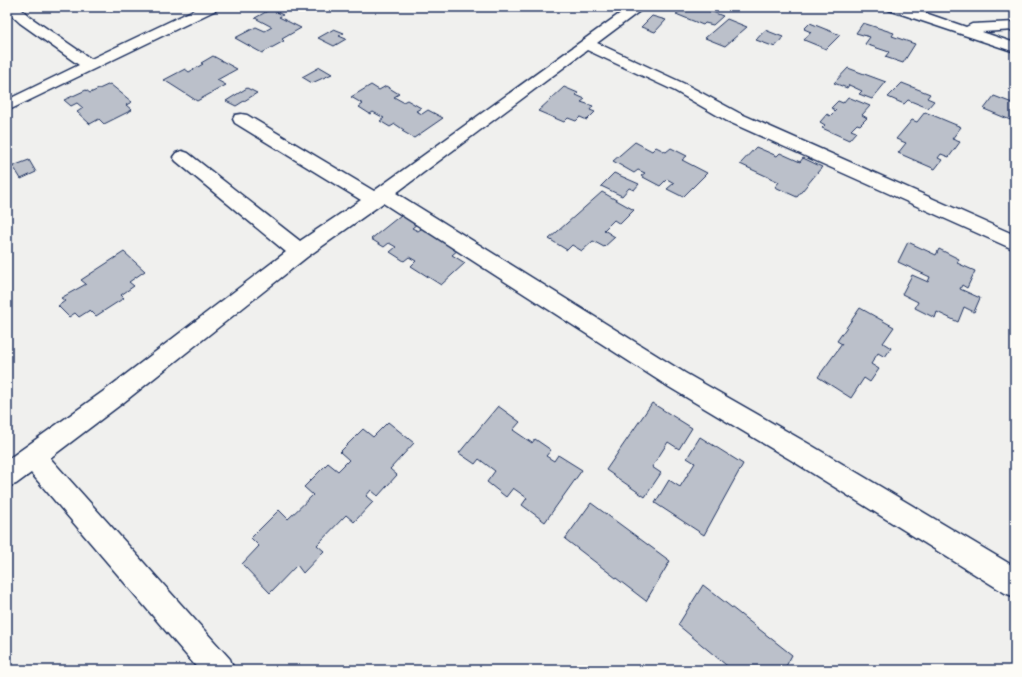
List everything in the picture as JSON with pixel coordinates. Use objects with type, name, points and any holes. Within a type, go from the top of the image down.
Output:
[{"type":"street","points":[[11,7],[25,20],[90,66]]},
{"type":"street","points":[[7,106],[211,7]]},
{"type":"street","points":[[7,475],[116,395],[300,252],[379,197],[638,7]]},
{"type":"street","points":[[894,7],[960,28],[1015,48]]},
{"type":"street","points":[[960,28],[1015,26]]},
{"type":"street","points":[[587,44],[675,85],[733,117],[1015,243]]},
{"type":"street","points":[[241,119],[379,197],[677,380],[800,452],[1015,583]]},
{"type":"street","points":[[182,158],[300,252]]},
{"type":"street","points":[[33,457],[219,670]]},
{"type":"building","points":[[101,7],[122,7],[111,12]]},
{"type":"building","points":[[674,7],[699,7],[723,16],[713,25],[705,23],[703,25],[676,14],[679,12],[671,9]]},
{"type":"building","points":[[271,9],[283,15],[279,17],[301,28],[282,39],[284,41],[262,53],[235,38],[256,27],[265,31],[272,27],[255,18]]},
{"type":"building","points":[[652,16],[666,20],[655,32],[641,27]]},
{"type":"building","points":[[727,19],[747,27],[725,46],[705,38]]},
{"type":"building","points":[[810,23],[840,35],[826,49],[804,40],[811,32],[804,29]]},
{"type":"building","points":[[863,23],[894,33],[892,36],[915,44],[903,63],[885,57],[889,52],[865,44],[870,37],[856,33]]},
{"type":"building","points":[[334,29],[344,33],[339,36],[346,39],[334,46],[318,38]]},
{"type":"building","points":[[765,30],[783,37],[775,47],[756,40]]},
{"type":"building","points":[[213,56],[237,69],[217,80],[226,85],[197,101],[164,80],[185,69],[189,72]]},
{"type":"building","points":[[320,67],[332,74],[312,83],[302,77]]},
{"type":"building","points":[[848,68],[886,82],[872,99],[859,94],[862,91],[849,85],[847,88],[834,83]]},
{"type":"building","points":[[902,83],[930,94],[927,98],[934,101],[928,108],[908,100],[904,104],[888,97]]},
{"type":"building","points":[[110,84],[132,102],[126,105],[132,110],[104,124],[99,119],[90,124],[77,112],[83,108],[77,103],[71,106],[64,100],[86,90],[90,93]]},
{"type":"building","points":[[371,85],[379,90],[386,86],[399,94],[394,97],[403,102],[407,100],[421,108],[416,111],[422,114],[428,110],[443,118],[414,138],[402,131],[404,130],[395,124],[390,127],[380,121],[384,118],[373,112],[370,114],[359,107],[363,104],[351,97]]},
{"type":"building","points":[[564,87],[578,93],[576,95],[585,99],[581,102],[593,106],[590,110],[595,112],[587,120],[580,117],[576,121],[568,118],[564,122],[538,111]]},
{"type":"building","points":[[247,88],[257,93],[236,106],[226,101]]},
{"type":"building","points":[[994,96],[1015,104],[1015,122],[984,109]]},
{"type":"building","points":[[848,97],[870,106],[862,115],[867,118],[860,125],[857,124],[851,130],[856,132],[849,140],[822,128],[825,125],[820,122],[827,114],[830,116],[836,110],[831,108],[838,101],[843,103]]},
{"type":"building","points":[[925,112],[961,127],[952,139],[960,142],[949,157],[941,154],[938,158],[942,160],[935,169],[898,153],[906,143],[896,139],[912,120],[917,122]]},
{"type":"building","points":[[635,142],[652,151],[656,147],[666,152],[671,148],[687,156],[682,160],[707,173],[683,197],[667,189],[674,183],[667,179],[660,186],[641,176],[645,173],[638,170],[634,173],[613,161]]},
{"type":"building","points":[[756,147],[777,156],[780,153],[800,162],[803,158],[822,167],[797,197],[775,187],[779,182],[740,164]]},
{"type":"building","points":[[29,160],[36,172],[21,179],[13,166]]},
{"type":"building","points":[[614,173],[639,184],[634,190],[629,188],[622,196],[601,186]]},
{"type":"building","points":[[602,192],[634,210],[620,224],[614,220],[604,230],[615,237],[604,247],[593,241],[582,251],[572,245],[567,250],[549,239]]},
{"type":"building","points":[[401,215],[417,224],[412,228],[418,231],[424,227],[459,249],[452,255],[465,263],[441,285],[411,266],[416,261],[409,257],[404,261],[390,252],[396,247],[389,243],[384,247],[371,239]]},
{"type":"building","points":[[908,242],[936,255],[939,249],[959,259],[957,263],[975,271],[967,288],[962,285],[960,289],[980,298],[974,312],[964,307],[958,322],[937,312],[935,318],[915,308],[918,302],[902,294],[912,275],[928,282],[930,277],[898,262]]},
{"type":"building","points":[[124,252],[145,271],[129,282],[134,286],[121,295],[124,298],[96,316],[90,310],[79,317],[75,313],[69,317],[58,306],[65,301],[61,298],[86,284],[81,280]]},
{"type":"building","points":[[860,308],[894,327],[883,343],[891,348],[885,357],[878,353],[871,364],[879,369],[870,382],[864,378],[851,398],[818,377],[842,344],[837,341]]},
{"type":"building","points":[[652,403],[692,428],[679,449],[668,442],[652,467],[661,473],[645,497],[606,470]]},
{"type":"building","points":[[498,406],[520,422],[513,430],[532,443],[535,439],[551,450],[546,456],[554,461],[558,455],[582,470],[545,522],[522,505],[527,498],[513,488],[506,497],[487,482],[495,471],[479,459],[475,464],[459,453]]},
{"type":"building","points":[[388,422],[414,443],[390,469],[397,475],[378,496],[371,490],[366,496],[373,502],[354,522],[346,515],[317,545],[324,551],[303,573],[297,565],[270,593],[242,564],[259,546],[251,538],[279,510],[288,519],[313,495],[304,487],[328,463],[338,471],[349,460],[340,452],[363,429],[373,437]]},
{"type":"building","points":[[700,437],[743,464],[704,535],[655,503],[669,480],[680,487],[695,463],[687,458]]},
{"type":"building","points":[[591,503],[670,561],[646,601],[565,539]]},
{"type":"building","points":[[703,585],[792,655],[784,670],[732,670],[678,625]]}]
